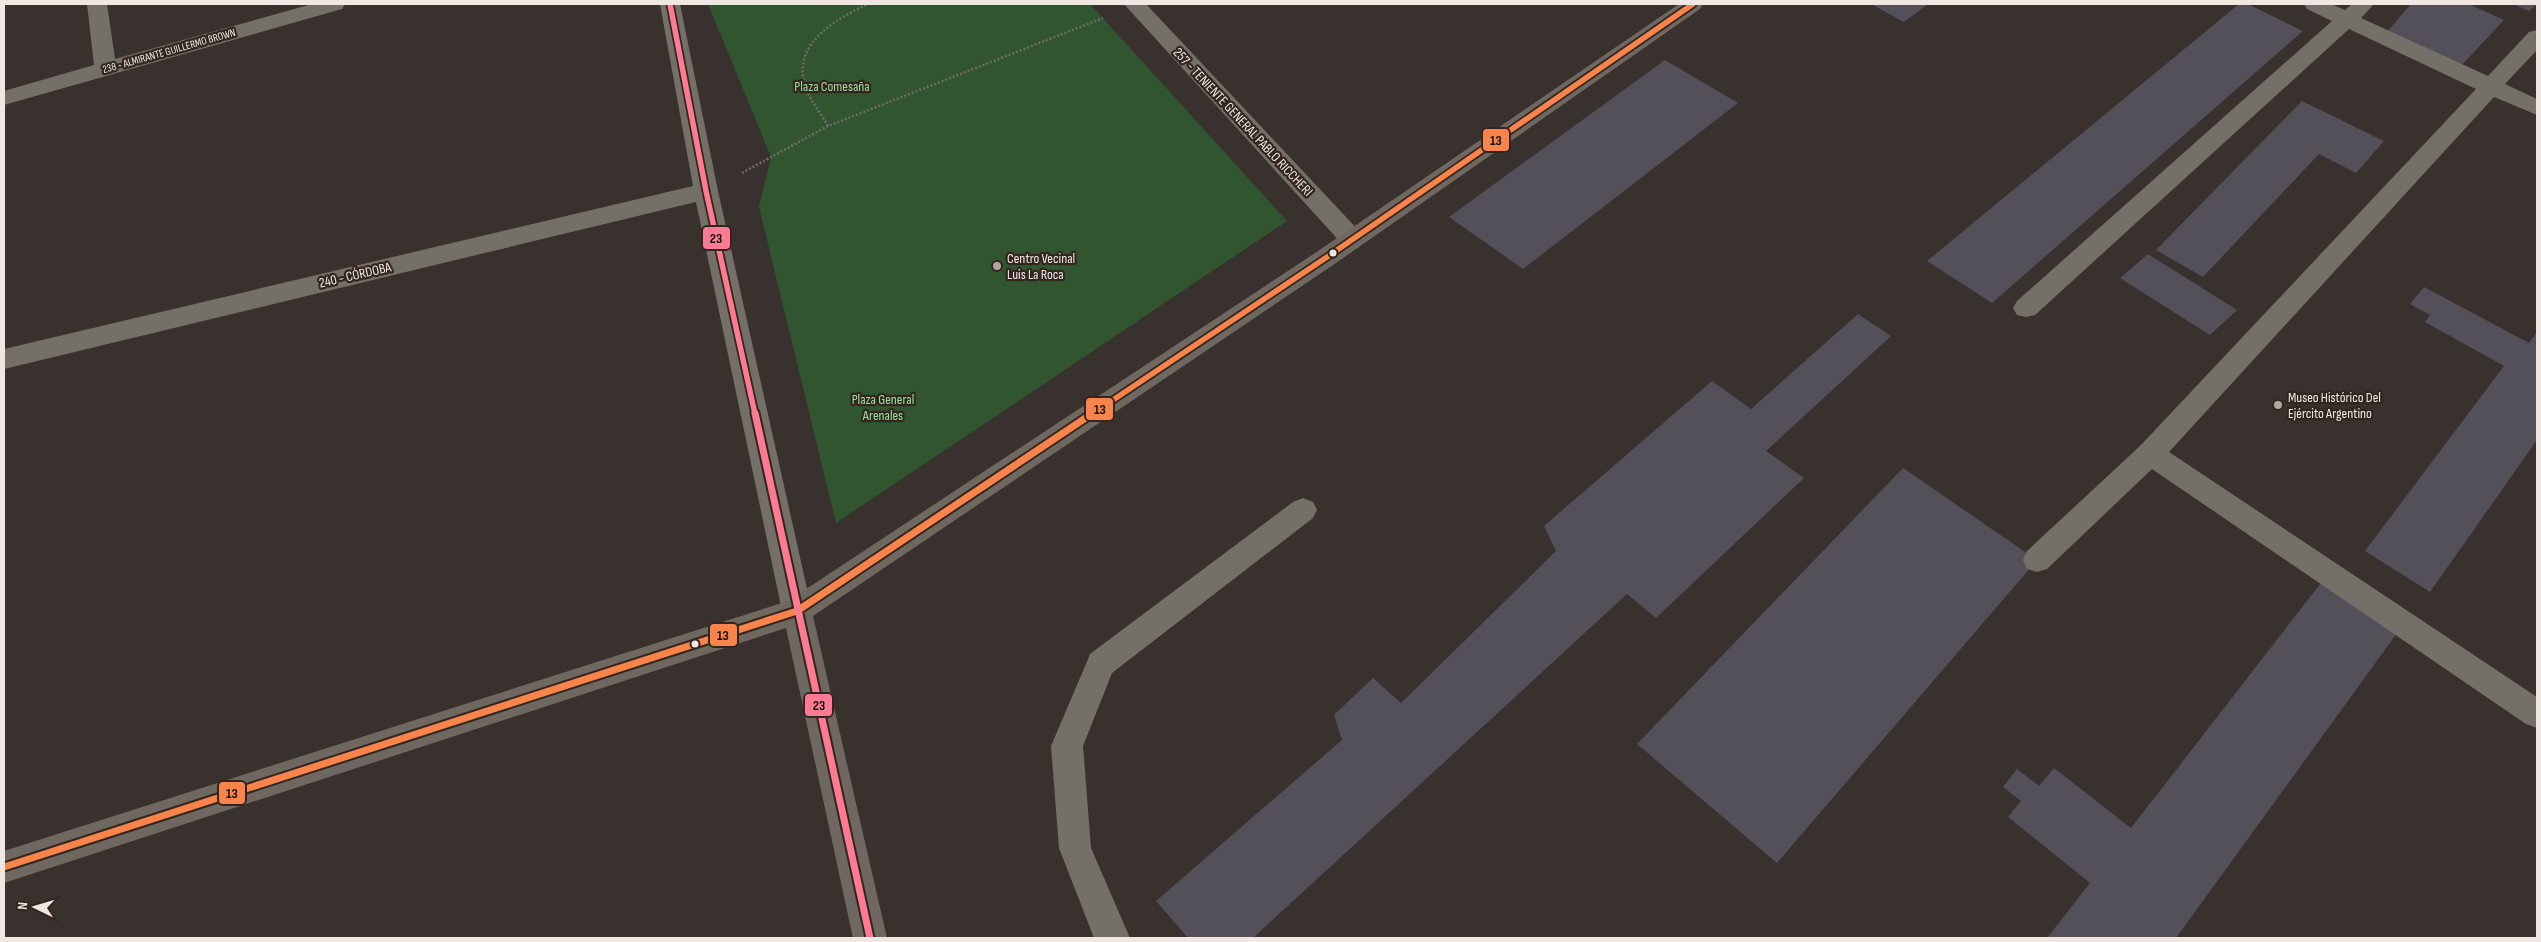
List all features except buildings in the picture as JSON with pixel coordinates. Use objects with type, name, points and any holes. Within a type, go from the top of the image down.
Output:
[{"type":"street","points":[[97,4],[104,70]]},
{"type":"street","name":"238 - ALMIRANTE GUILLERMO BROWN","points":[[4,98],[335,4]]},
{"type":"street","points":[[670,4],[706,191],[870,938]]},
{"type":"street","name":"257 - TENIENTE GENERAL PABLO RICCHERI","points":[[1135,4],[1352,239]]},
{"type":"street","points":[[4,867],[797,611],[1352,239],[1693,4]]},
{"type":"street","points":[[2314,4],[2537,108]]},
{"type":"street","points":[[2026,308],[2364,4]]},
{"type":"street","points":[[2037,560],[2150,454],[2537,37]]},
{"type":"street","name":"240 - CÓRDOBA","points":[[4,359],[706,191]]},
{"type":"street","points":[[2150,454],[2537,714]]},
{"type":"street","points":[[1113,938],[1110,936],[1075,848],[1067,746],[1101,664],[1302,510]]},
{"type":"path","points":[[828,126],[806,88],[802,76],[806,52],[821,31],[844,16],[868,4]]},
{"type":"path","points":[[706,191],[828,126],[1135,4]]},
{"type":"green space","points":[[708,4],[1090,4],[1287,221],[836,523],[759,207],[771,157]]},
{"type":"transit line","name":"23","points":[[670,4],[706,191],[870,938]]},
{"type":"transit line","name":"13","points":[[4,867],[797,611],[1327,257],[1693,4]]},
{"type":"place","name":"Centro Vecinal Luis La Roca","points":[[997,266]]},
{"type":"place","name":"Museo Histórico Del Ejército Argentino","points":[[2278,405]]},
{"type":"park label","name":"Plaza Comesaña","points":[[832,86]]},
{"type":"park label","name":"Plaza General Arenales","points":[[883,408]]}]
